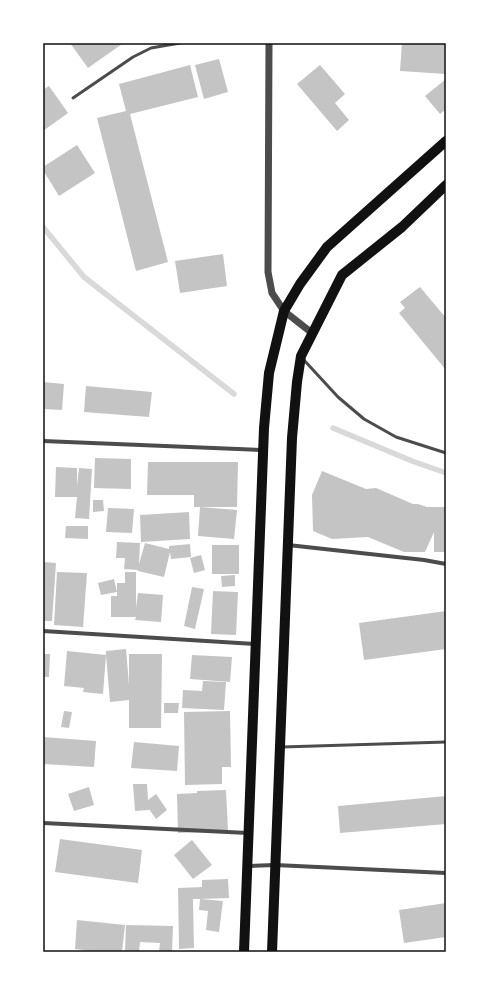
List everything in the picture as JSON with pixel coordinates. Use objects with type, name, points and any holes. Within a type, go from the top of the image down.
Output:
[{"type":"main road","points":[[244,952],[264,428],[269,373],[284,311],[300,284],[327,247],[446,141]]},
{"type":"main road","points":[[272,952],[292,438],[301,356],[342,275],[402,226],[446,185]]},
{"type":"street","points":[[269,43],[268,272],[272,293],[284,311],[312,333]]},
{"type":"street","points":[[43,441],[263,450]]},
{"type":"street","points":[[288,545],[424,560],[446,564]]},
{"type":"street","points":[[43,631],[256,644]]},
{"type":"street","points":[[43,823],[248,833]]},
{"type":"street","points":[[247,866],[275,865],[446,874]]},
{"type":"lane","points":[[73,98],[134,57],[151,48],[180,43]]},
{"type":"lane","points":[[301,356],[338,397],[364,419],[396,437],[446,453]]},
{"type":"lane","points":[[280,747],[446,742]]},
{"type":"building","points":[[70,43],[121,43],[122,44],[88,68]]},
{"type":"building","points":[[402,43],[446,43],[446,74],[400,71]]},
{"type":"building","points":[[219,59],[228,92],[204,99],[195,65]]},
{"type":"building","points":[[190,65],[198,97],[130,114],[168,262],[136,271],[97,118],[126,111],[119,84]]},
{"type":"building","points":[[320,65],[345,94],[335,103],[349,120],[337,131],[297,84]]},
{"type":"building","points":[[446,79],[446,109],[440,114],[425,96]]},
{"type":"building","points":[[49,86],[68,113],[43,131],[43,90]]},
{"type":"building","points":[[77,145],[95,173],[59,196],[43,170],[43,167]]},
{"type":"building","points":[[223,254],[227,286],[180,293],[175,261]]},
{"type":"building","points":[[420,287],[446,318],[446,370],[399,313],[405,308],[400,302]]},
{"type":"building","points":[[43,382],[64,384],[62,410],[43,409]]},
{"type":"building","points":[[86,386],[152,392],[149,417],[84,412]]},
{"type":"building","points":[[95,458],[131,459],[131,489],[94,488]]},
{"type":"building","points":[[148,462],[238,462],[237,507],[194,507],[194,495],[147,495]]},
{"type":"building","points":[[56,467],[77,468],[77,486],[79,468],[92,469],[89,519],[75,518],[77,497],[55,497]]},
{"type":"building","points":[[322,471],[366,489],[376,488],[413,504],[427,507],[446,507],[446,552],[434,552],[434,532],[425,552],[404,552],[368,537],[332,539],[313,531],[312,495]]},
{"type":"building","points":[[93,500],[103,500],[104,511],[93,512]]},
{"type":"building","points":[[200,507],[237,510],[234,539],[198,536]]},
{"type":"building","points":[[108,508],[134,509],[132,533],[106,532]]},
{"type":"building","points":[[189,512],[190,539],[141,542],[140,515]]},
{"type":"building","points":[[66,526],[88,526],[88,539],[65,538]]},
{"type":"building","points":[[117,542],[140,543],[139,564],[145,543],[169,549],[169,546],[190,544],[191,557],[171,559],[170,552],[164,577],[138,570],[124,569],[125,558],[116,558]]},
{"type":"building","points":[[212,545],[239,545],[239,574],[212,574]]},
{"type":"building","points":[[201,555],[205,570],[194,573],[190,558]]},
{"type":"building","points":[[43,562],[56,563],[52,621],[43,621]]},
{"type":"building","points":[[57,572],[87,573],[83,627],[54,625]]},
{"type":"building","points":[[125,572],[136,572],[136,608],[138,593],[163,595],[161,622],[135,620],[136,617],[111,617],[111,596],[117,596],[117,583],[125,583]]},
{"type":"building","points":[[235,575],[235,586],[222,587],[221,576]]},
{"type":"building","points":[[114,579],[117,592],[101,595],[98,583]]},
{"type":"building","points":[[192,587],[204,589],[195,629],[184,626]]},
{"type":"building","points":[[213,591],[238,592],[236,635],[211,634]]},
{"type":"building","points":[[446,611],[446,649],[364,660],[359,623]]},
{"type":"building","points":[[126,649],[129,685],[129,654],[162,654],[161,728],[129,728],[129,700],[110,702],[106,651]]},
{"type":"building","points":[[67,651],[106,655],[103,694],[83,692],[84,688],[64,686]]},
{"type":"building","points":[[43,654],[50,654],[49,677],[43,677]]},
{"type":"building","points":[[192,655],[232,657],[230,682],[190,679]]},
{"type":"building","points":[[203,681],[226,682],[224,710],[182,708],[183,690],[202,691]]},
{"type":"building","points":[[164,703],[179,703],[178,713],[164,713]]},
{"type":"building","points":[[64,711],[72,712],[69,728],[61,727]]},
{"type":"building","points":[[230,711],[231,767],[222,767],[222,784],[185,785],[184,712]]},
{"type":"building","points":[[43,737],[96,741],[94,767],[43,764]]},
{"type":"building","points":[[134,742],[179,746],[177,771],[131,768]]},
{"type":"building","points":[[133,784],[147,784],[148,800],[156,794],[167,810],[156,819],[149,809],[135,811]]},
{"type":"building","points":[[89,787],[94,805],[74,811],[68,794]]},
{"type":"building","points":[[226,790],[228,831],[178,833],[177,794],[197,793],[197,791]]},
{"type":"building","points":[[446,796],[446,824],[340,833],[338,806]]},
{"type":"building","points":[[60,839],[142,850],[138,883],[55,872]]},
{"type":"building","points":[[192,840],[212,865],[193,879],[174,855]]},
{"type":"building","points":[[228,879],[229,898],[193,899],[194,948],[179,949],[178,888],[202,887],[202,880]]},
{"type":"building","points":[[200,899],[223,901],[219,932],[206,930],[208,911],[199,910]]},
{"type":"building","points":[[446,903],[446,937],[404,943],[399,910]]},
{"type":"building","points":[[77,920],[125,925],[122,952],[100,952],[75,949]]},
{"type":"building","points":[[126,925],[173,926],[172,952],[159,952],[160,943],[140,942],[139,952],[125,952]]},
{"type":"waterway","points":[[43,227],[84,277],[234,394]]},
{"type":"waterway","points":[[333,428],[412,461],[446,473]]}]
